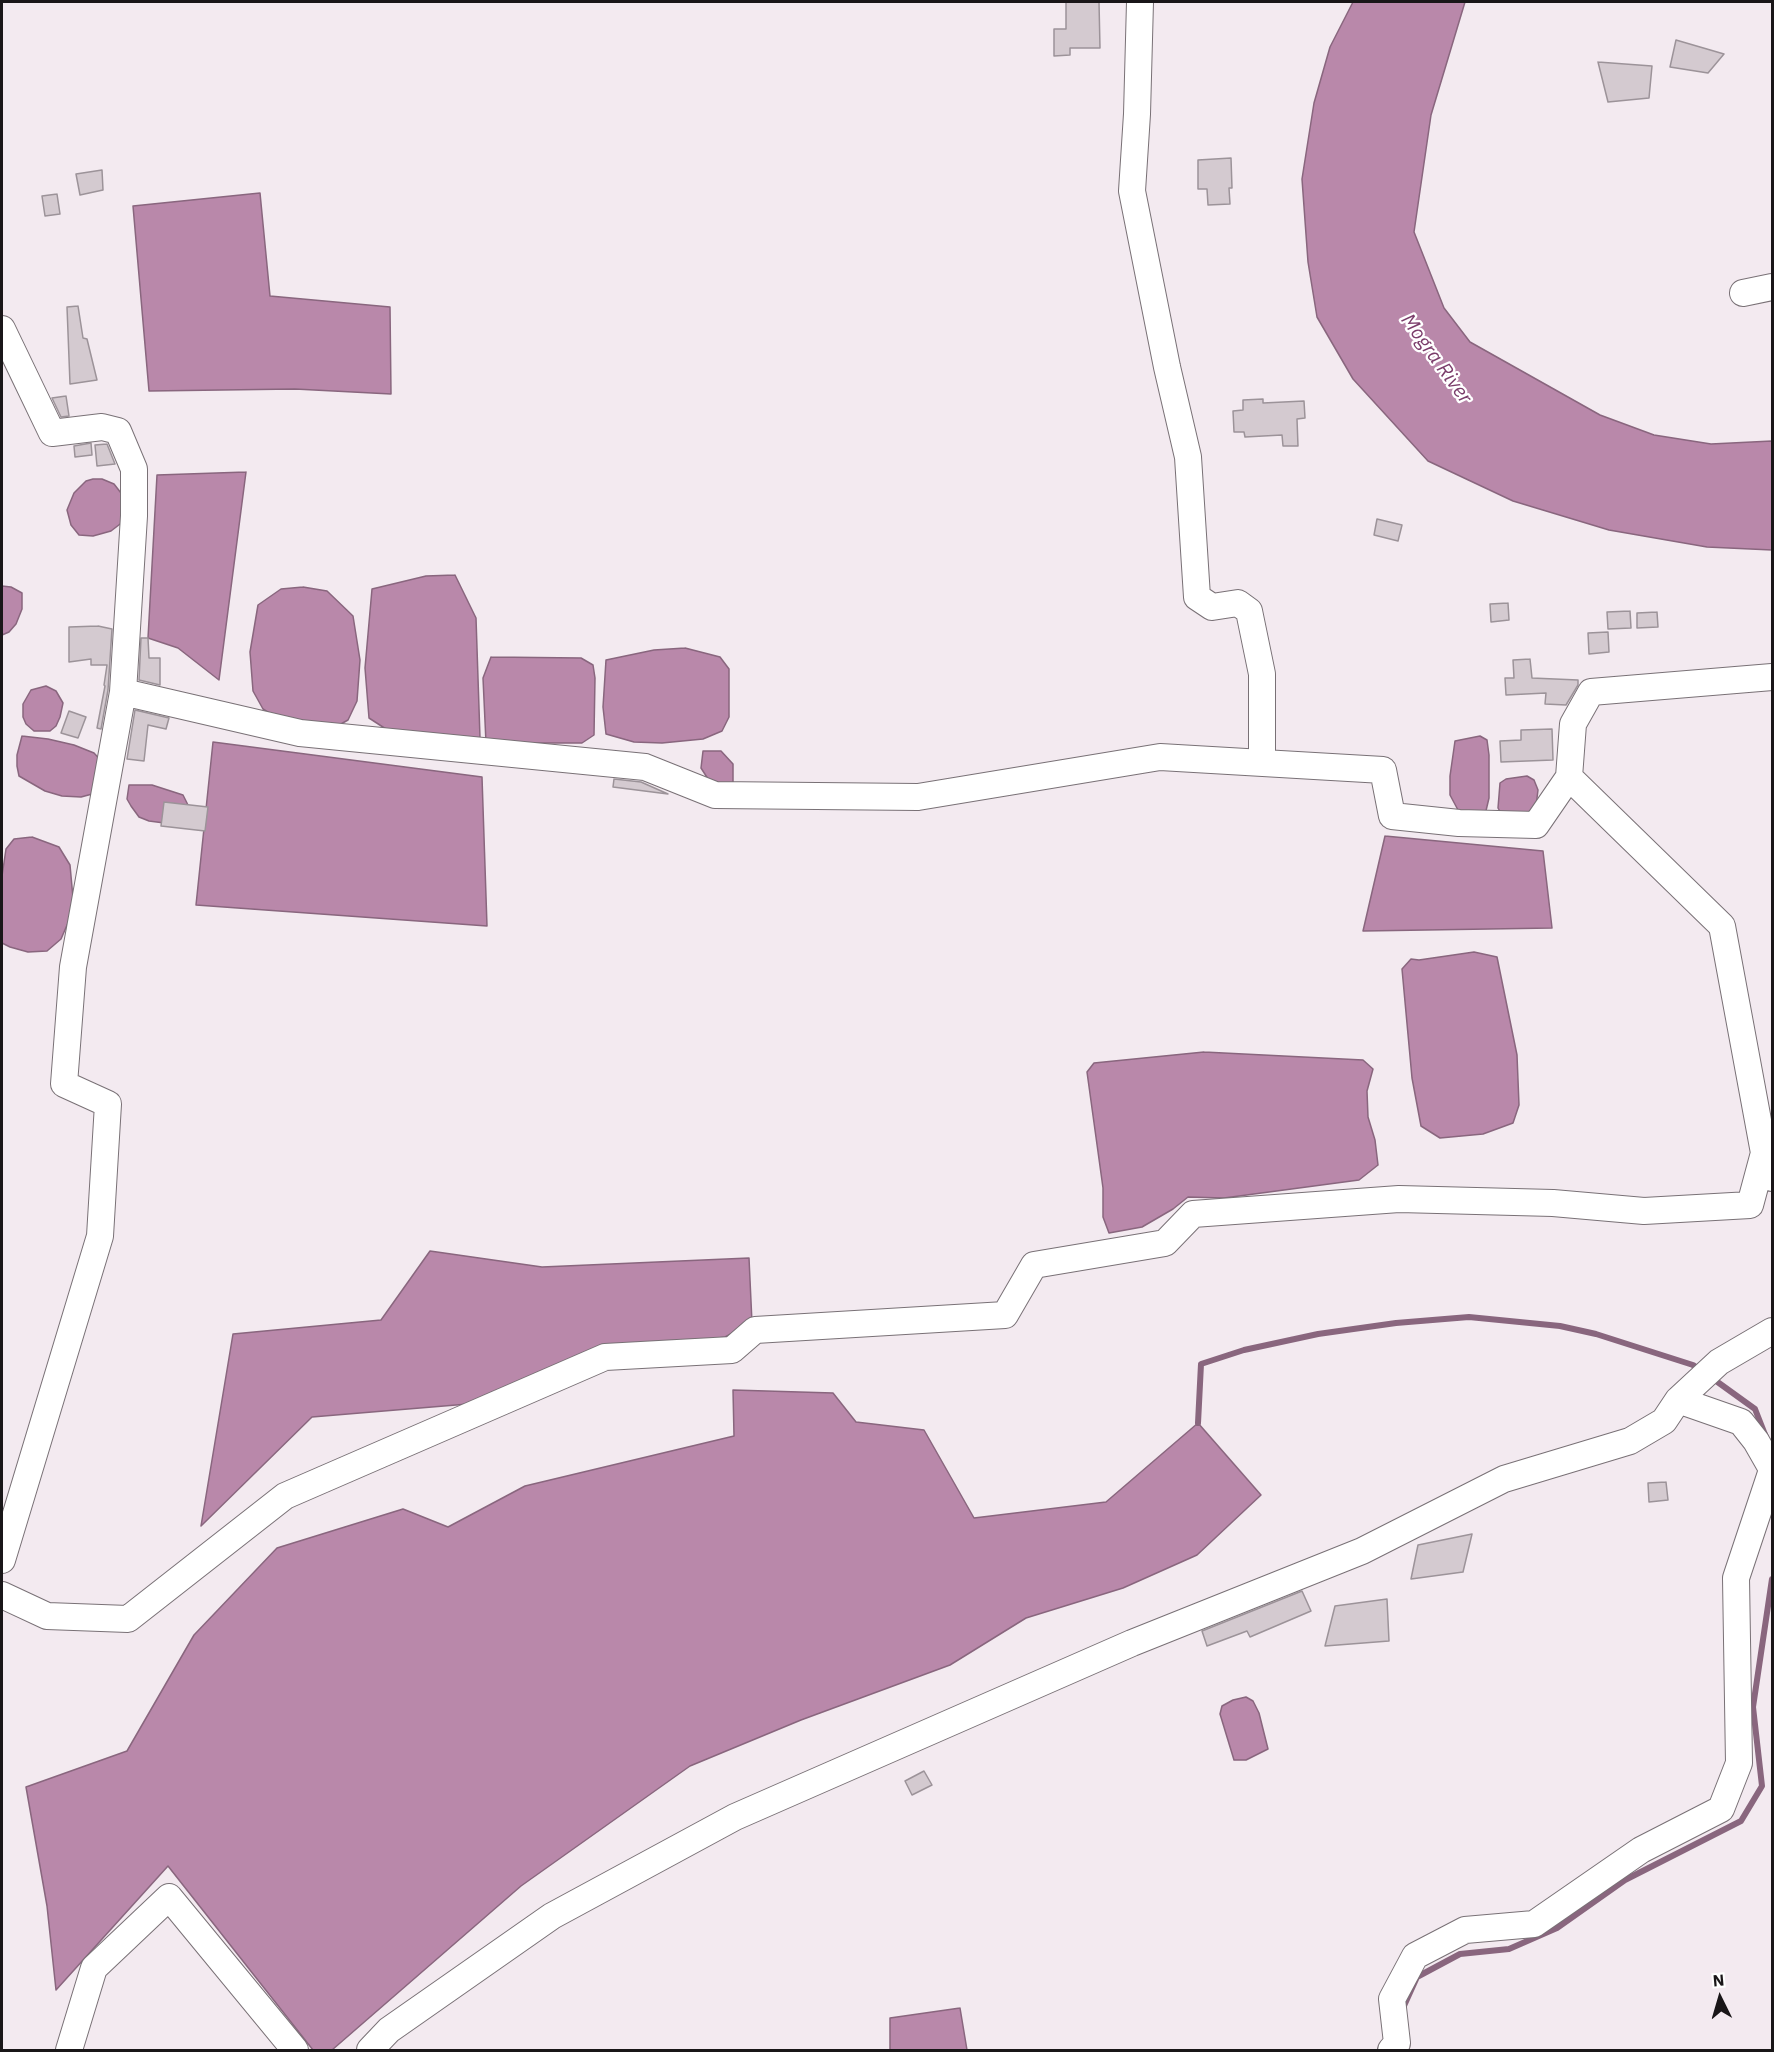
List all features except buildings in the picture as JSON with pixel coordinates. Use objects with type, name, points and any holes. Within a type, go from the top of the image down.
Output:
[{"type":"street","points":[[1140,2],[1132,191],[1167,367],[1188,457],[1197,597],[1212,607],[1238,603],[1249,611],[1262,674],[1262,763]]},
{"type":"street","points":[[1743,293],[1773,287]]},
{"type":"street","points":[[2,329],[52,433],[102,427],[118,431],[134,469],[134,516],[123,692],[73,967],[64,1084],[108,1104],[100,1236],[2,1560]]},
{"type":"street","points":[[123,692],[300,734],[645,767],[715,795],[918,797],[1160,758],[1383,770],[1392,816],[1459,823],[1536,825],[1569,777],[1573,724],[1592,692],[1773,677]]},
{"type":"street","points":[[1569,777],[1722,926],[1764,1153],[1773,1179]]},
{"type":"street","points":[[2,1594],[47,1617],[128,1618],[285,1496],[605,1357],[732,1350],[755,1330],[1005,1315],[1034,1265],[1165,1243],[1194,1214],[1399,1199],[1553,1203],[1644,1211],[1750,1206],[1764,1153]]},
{"type":"street","points":[[370,2050],[389,2030],[552,1916],[735,1817],[1132,1643],[1362,1551],[1504,1479],[1630,1441],[1664,1420],[1678,1400],[1719,1362],[1773,1331]]},
{"type":"street","points":[[1391,2050],[1397,2043],[1392,1999],[1415,1956],[1465,1930],[1534,1924],[1641,1850],[1721,1809],[1739,1763],[1736,1578],[1773,1470],[1756,1441],[1741,1422],[1678,1400]]},
{"type":"street","points":[[69,2050],[94,1968],[169,1897],[295,2050]]},
{"type":"water","name":"Mogra River","points":[[1353,2],[1465,2],[1431,115],[1414,232],[1444,308],[1470,342],[1600,415],[1654,435],[1711,444],[1772,441],[1772,550],[1707,547],[1609,530],[1513,501],[1428,461],[1353,379],[1317,317],[1308,262],[1302,179],[1314,103],[1330,47]]},
{"type":"water","points":[[260,193],[270,296],[390,307],[391,394],[295,389],[149,391],[133,206]]},
{"type":"water","points":[[246,472],[219,680],[178,648],[148,638],[157,475]]},
{"type":"water","points":[[102,479],[114,484],[121,493],[124,504],[124,521],[111,531],[93,536],[79,535],[71,525],[67,510],[74,493],[86,481]]},
{"type":"water","points":[[455,575],[476,618],[480,738],[457,741],[389,731],[369,718],[365,668],[372,589],[426,576]]},
{"type":"water","points":[[2,586],[11,587],[22,593],[22,609],[16,624],[9,632],[2,635]]},
{"type":"water","points":[[303,587],[327,591],[353,616],[360,660],[357,701],[348,720],[332,729],[285,723],[263,709],[253,691],[250,652],[258,605],[281,589]]},
{"type":"water","points":[[685,648],[720,657],[729,669],[729,717],[722,731],[703,739],[662,743],[634,742],[606,734],[603,707],[606,660],[654,650]]},
{"type":"water","points":[[491,657],[581,658],[593,665],[595,678],[594,735],[582,743],[486,743],[483,678]]},
{"type":"water","points":[[46,686],[56,691],[63,703],[60,717],[56,726],[50,731],[34,731],[26,724],[23,717],[23,704],[31,690]]},
{"type":"water","points":[[22,736],[74,745],[94,753],[105,765],[96,793],[81,797],[62,796],[45,791],[19,776],[17,755]]},
{"type":"water","points":[[1480,736],[1487,740],[1489,798],[1485,815],[1474,818],[1458,810],[1450,795],[1450,776],[1455,741]]},
{"type":"water","points":[[213,742],[482,777],[487,926],[196,905]]},
{"type":"water","points":[[703,751],[721,751],[733,764],[733,788],[710,782],[701,768]]},
{"type":"water","points":[[1527,776],[1534,780],[1538,790],[1536,806],[1529,814],[1502,815],[1498,808],[1500,783],[1506,779]]},
{"type":"water","points":[[129,785],[152,785],[183,795],[188,805],[172,824],[149,821],[139,817],[127,799]]},
{"type":"water","points":[[1385,836],[1543,851],[1552,928],[1363,931]]},
{"type":"water","points":[[32,837],[59,847],[70,865],[74,909],[61,939],[47,951],[28,952],[2,943],[2,876],[6,849],[14,839]]},
{"type":"water","points":[[1474,952],[1497,957],[1517,1055],[1519,1105],[1513,1123],[1483,1134],[1440,1138],[1421,1126],[1412,1078],[1402,969],[1411,959],[1419,960]]},
{"type":"water","points":[[1204,1052],[1363,1060],[1373,1069],[1367,1091],[1368,1117],[1375,1140],[1378,1165],[1359,1180],[1224,1198],[1188,1197],[1173,1209],[1142,1227],[1109,1233],[1103,1217],[1103,1188],[1087,1072],[1094,1063]]},
{"type":"water","points":[[430,1251],[542,1267],[749,1258],[752,1323],[725,1337],[572,1359],[468,1404],[312,1417],[201,1526],[233,1334],[381,1320]]},
{"type":"water","points":[[733,1390],[833,1393],[856,1422],[924,1430],[974,1518],[1106,1502],[1198,1423],[1261,1495],[1197,1555],[1123,1588],[1026,1618],[950,1665],[801,1720],[690,1766],[521,1886],[332,2050],[313,2050],[168,1866],[56,1990],[47,1906],[26,1787],[127,1751],[194,1635],[277,1548],[403,1509],[448,1527],[525,1486],[734,1436]]},
{"type":"water","points":[[1246,1697],[1253,1701],[1259,1713],[1268,1749],[1246,1760],[1234,1760],[1220,1714],[1222,1706]]},
{"type":"water","points":[[960,2008],[967,2050],[890,2050],[890,2018]]},
{"type":"waterway","points":[[1198,1423],[1201,1364],[1244,1350],[1318,1334],[1396,1323],[1469,1317],[1560,1326],[1596,1334],[1693,1365],[1701,1371]]},
{"type":"waterway","points":[[1712,1378],[1755,1409],[1766,1437]]},
{"type":"waterway","points":[[1403,2008],[1417,1977],[1460,1954],[1509,1949],[1557,1928],[1625,1880],[1741,1821],[1762,1786],[1753,1707],[1772,1579]]}]
